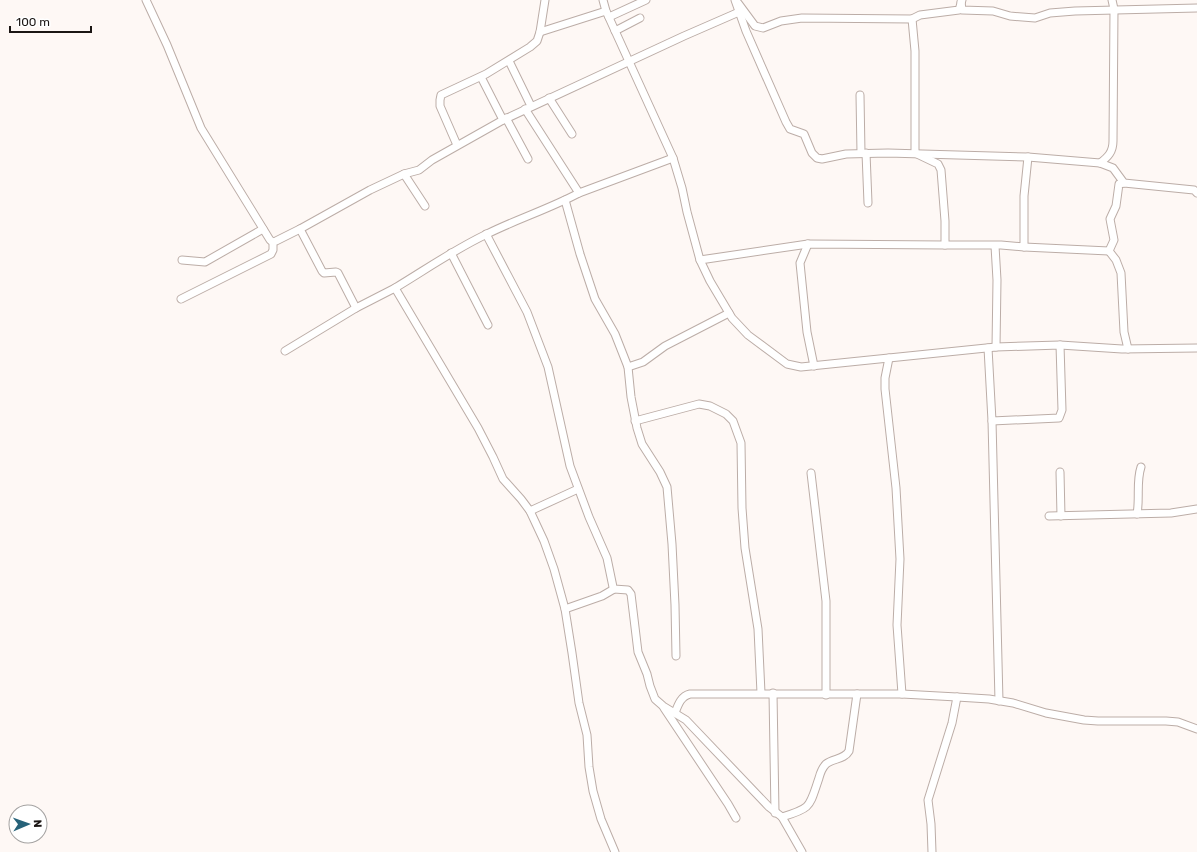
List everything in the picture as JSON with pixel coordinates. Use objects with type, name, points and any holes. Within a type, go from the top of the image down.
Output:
[{"type":"street","points":[[146,0],[167,45],[200,128],[270,240],[273,242],[273,250],[271,254],[181,299]]},
{"type":"street","points":[[457,145],[440,106],[441,95],[481,77],[509,61],[537,41],[540,32],[545,0]]},
{"type":"street","points":[[603,0],[615,31],[673,158],[700,260],[710,280],[732,318],[748,335],[787,364],[801,367],[814,366],[996,347],[1060,345],[1128,349],[1197,348]]},
{"type":"street","points":[[540,32],[608,14],[646,0]]},
{"type":"street","points":[[735,0],[786,122],[790,129],[804,134],[812,153],[817,158],[822,159],[846,154],[864,153],[915,153],[1028,157],[1100,163],[1113,168],[1124,184]]},
{"type":"street","points":[[735,0],[755,26],[763,28],[781,21],[802,18],[912,19],[920,15],[959,10],[961,1]]},
{"type":"street","points":[[1100,163],[1108,156],[1113,148],[1114,9],[1112,0]]},
{"type":"street","points":[[961,1],[962,10],[993,11],[1010,16],[1035,18],[1050,13],[1114,9],[1197,8]]},
{"type":"street","points":[[273,242],[300,229],[370,190],[404,174],[419,170],[432,160],[457,145],[528,107],[739,12]]},
{"type":"street","points":[[615,31],[640,18]]},
{"type":"street","points":[[912,19],[914,51],[915,153]]},
{"type":"street","points":[[509,61],[528,107],[579,193]]},
{"type":"street","points":[[481,77],[528,159]]},
{"type":"street","points":[[860,95],[868,203]]},
{"type":"street","points":[[549,98],[572,134]]},
{"type":"street","points":[[915,153],[938,164],[941,170],[945,221],[945,245]]},
{"type":"street","points":[[1024,247],[1024,196],[1028,157]]},
{"type":"street","points":[[285,351],[356,308],[395,288],[451,253],[486,234],[579,193],[673,158]]},
{"type":"street","points":[[404,174],[425,206]]},
{"type":"street","points":[[1109,251],[1114,240],[1110,219],[1116,206],[1119,184],[1194,190],[1197,193]]},
{"type":"street","points":[[565,200],[580,254],[595,299],[615,334],[628,366],[635,421],[642,444],[660,472],[667,487],[673,552],[676,656]]},
{"type":"street","points":[[182,260],[205,262],[263,229]]},
{"type":"street","points":[[300,229],[324,273],[338,273],[356,308]]},
{"type":"street","points":[[486,234],[527,312],[545,360],[570,466],[589,517],[607,558],[614,590]]},
{"type":"street","points":[[700,260],[808,244],[1001,245],[1109,251],[1116,260],[1121,273],[1124,332],[1128,349]]},
{"type":"street","points":[[808,244],[800,263],[807,332],[814,366]]},
{"type":"street","points":[[995,246],[997,280],[996,347]]},
{"type":"street","points":[[451,253],[488,324]]},
{"type":"street","points":[[395,288],[478,428],[503,479],[530,511],[544,541],[554,569],[565,609],[579,703],[587,735],[589,767],[593,791],[602,819],[616,852]]},
{"type":"street","points":[[628,366],[643,362],[672,342],[729,313]]},
{"type":"street","points":[[992,421],[1048,420],[1059,418],[1062,410],[1060,345]]},
{"type":"street","points":[[988,348],[992,421],[999,701]]},
{"type":"street","points":[[889,358],[884,389],[896,488],[900,559],[897,625],[902,694]]},
{"type":"street","points":[[635,421],[699,404],[710,406],[726,414],[733,420],[741,443],[742,508],[745,548],[758,629],[761,693]]},
{"type":"street","points":[[1137,514],[1139,503],[1139,473],[1141,467]]},
{"type":"street","points":[[1060,472],[1061,516]]},
{"type":"street","points":[[811,473],[826,602],[826,695]]},
{"type":"street","points":[[530,511],[578,489]]},
{"type":"street","points":[[1049,516],[1170,513],[1197,509]]},
{"type":"street","points":[[565,609],[602,596],[614,590],[628,590],[631,594],[638,652],[655,699],[663,706],[686,720],[779,815],[802,852]]},
{"type":"street","points":[[774,693],[779,815]]},
{"type":"street","points":[[675,713],[681,700],[685,695],[690,694],[902,694],[999,701],[1046,713],[1084,720],[1166,720],[1178,722],[1197,729]]},
{"type":"street","points":[[779,815],[800,811],[807,807],[812,800],[821,772],[825,765],[846,756],[849,751],[857,694]]},
{"type":"street","points":[[932,852],[928,800],[952,723],[957,697]]},
{"type":"street","points":[[663,706],[736,818]]}]
